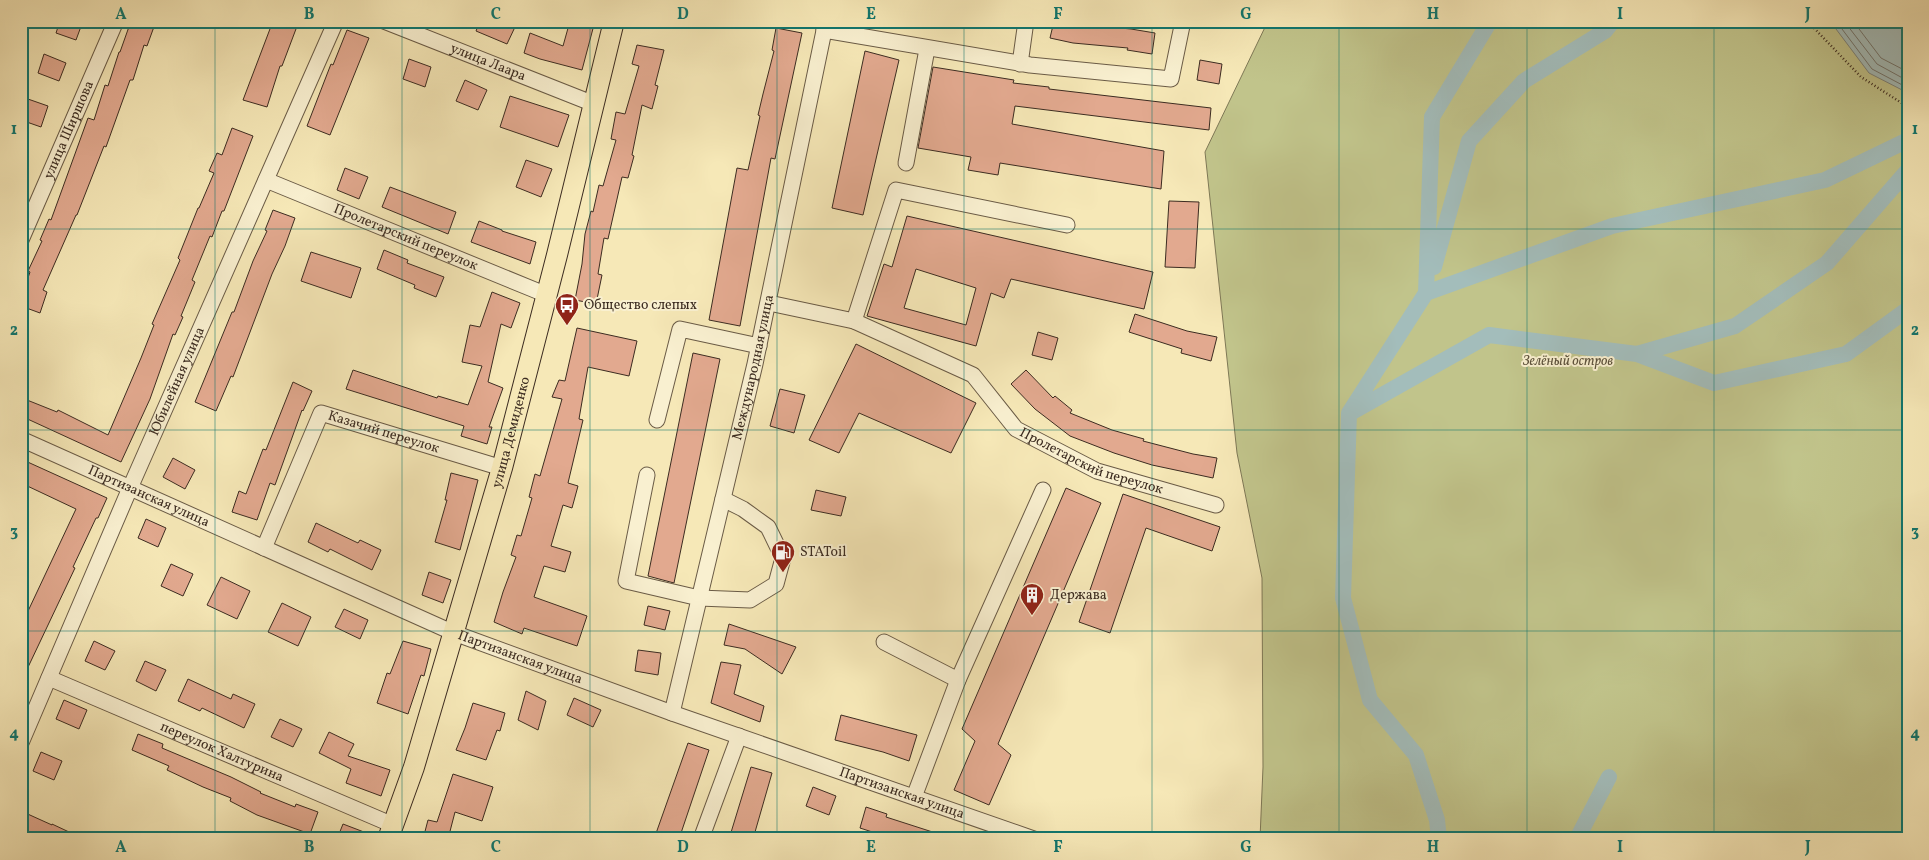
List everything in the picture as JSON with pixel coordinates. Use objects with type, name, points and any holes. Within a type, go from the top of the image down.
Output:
[{"type":"main road","name":"улица Демиденко","points":[[391,832],[414,767],[502,468],[547,295],[614,21]]},
{"type":"street","name":"улица Ширшова","points":[[21,240],[116,21]]},
{"type":"street","name":"Юбилейная улица","points":[[21,743],[130,488],[336,21]]},
{"type":"street","name":"улица Лаара","points":[[384,21],[594,104]]},
{"type":"street","points":[[1020,64],[1026,21]]},
{"type":"street","points":[[826,26],[927,49],[1020,64],[1171,79],[1184,21]]},
{"type":"street","name":"Международная улица","points":[[672,713],[769,303],[826,26]]},
{"type":"street","points":[[906,163],[927,49]]},
{"type":"street","name":"Пролетарский переулок","points":[[266,180],[547,295]]},
{"type":"street","points":[[854,321],[896,190],[1067,225]]},
{"type":"street","name":"Пролетарский переулок","points":[[769,303],[854,321],[973,375],[1016,429],[1097,471],[1216,505]]},
{"type":"street","points":[[657,420],[680,329],[759,346]]},
{"type":"street","name":"Казачий переулок","points":[[264,548],[321,412],[502,468]]},
{"type":"street","name":"Партизанская улица","points":[[21,439],[454,633],[672,713],[914,797],[992,832],[1034,839]]},
{"type":"street","points":[[647,474],[626,581],[700,598],[750,600],[776,584],[783,558],[768,527],[743,508],[723,499]]},
{"type":"street","points":[[914,797],[958,680],[1043,490]]},
{"type":"street","points":[[884,642],[958,680]]},
{"type":"street","name":"переулок Халтурина","points":[[49,678],[391,832]]},
{"type":"street","points":[[701,839],[739,736]]},
{"type":"path","points":[[1814,21],[1814,28],[1861,78],[1908,107]]},
{"type":"green space","name":"Зелёный остров","points":[[1268,21],[1908,21],[1908,839],[1260,839],[1263,767],[1262,578],[1237,453],[1205,152]]},
{"type":"water","points":[[1830,21],[1908,21],[1908,93],[1869,73]]},
{"type":"building","points":[[60,21],[83,21],[76,40],[56,33]]},
{"type":"building","points":[[131,21],[147,21],[155,24],[147,46],[144,45],[133,80],[130,80],[106,147],[104,146],[77,215],[43,290],[47,292],[40,313],[21,306],[21,298],[30,272],[28,271],[42,241],[40,240],[49,219],[51,220],[88,118],[94,120],[105,85],[108,86]]},
{"type":"building","points":[[273,21],[299,21],[282,66],[280,66],[267,107],[243,100]]},
{"type":"building","points":[[480,21],[501,21],[515,27],[507,44],[476,31]]},
{"type":"building","points":[[570,21],[595,21],[582,70],[524,53],[530,33],[563,46]]},
{"type":"building","points":[[1054,21],[1078,21],[1077,24],[1155,33],[1152,54],[1127,50],[1128,48],[1073,43],[1050,38]]},
{"type":"building","points":[[776,28],[802,33],[775,159],[771,158],[740,326],[709,320],[737,168],[748,170],[760,116],[758,115],[774,51],[772,50]]},
{"type":"building","points":[[347,30],[369,38],[330,135],[307,126],[331,64],[333,65]]},
{"type":"building","points":[[637,45],[664,50],[655,85],[658,86],[652,109],[642,105],[632,155],[634,156],[628,178],[622,177],[608,239],[604,238],[598,274],[602,275],[596,304],[575,300],[582,264],[585,234],[591,211],[593,212],[599,185],[603,186],[616,140],[611,139],[616,112],[625,114],[639,66],[632,64]]},
{"type":"building","points":[[865,51],[899,60],[863,215],[832,208]]},
{"type":"building","points":[[44,54],[66,63],[59,81],[38,73]]},
{"type":"building","points":[[409,59],[431,67],[425,87],[403,79]]},
{"type":"building","points":[[1200,60],[1222,64],[1219,84],[1197,80]]},
{"type":"building","points":[[933,67],[1014,80],[1013,83],[1049,87],[1049,89],[1211,108],[1209,130],[1015,106],[1012,124],[1164,151],[1161,189],[1000,163],[998,175],[968,170],[971,157],[918,148]]},
{"type":"building","points":[[465,80],[487,90],[478,110],[456,101]]},
{"type":"building","points":[[510,96],[569,115],[558,147],[500,127]]},
{"type":"building","points":[[25,98],[48,106],[41,127],[21,120],[21,110]]},
{"type":"building","points":[[232,128],[253,136],[224,211],[222,211],[212,237],[210,236],[192,280],[195,282],[181,316],[183,317],[175,335],[173,334],[150,399],[121,462],[21,416],[27,400],[57,412],[58,410],[108,435],[141,358],[154,325],[152,324],[180,260],[178,258],[214,173],[209,171],[217,153],[222,155]]},
{"type":"building","points":[[526,160],[552,169],[541,197],[516,187]]},
{"type":"building","points":[[345,168],[368,177],[359,199],[337,190]]},
{"type":"building","points":[[390,187],[456,212],[448,234],[382,207]]},
{"type":"building","points":[[1169,201],[1199,202],[1195,268],[1165,267]]},
{"type":"building","points":[[273,210],[295,218],[233,377],[231,376],[216,411],[195,402],[267,231],[265,230]]},
{"type":"building","points":[[907,216],[1153,272],[1144,309],[1011,279],[1004,298],[991,293],[976,346],[867,316],[884,264],[892,267]],"holes":[[[916,269],[976,288],[966,325],[904,308]]]},
{"type":"building","points":[[479,221],[536,242],[530,264],[471,242]]},
{"type":"building","points":[[384,250],[408,260],[407,263],[444,277],[436,297],[414,288],[415,285],[377,269]]},
{"type":"building","points":[[311,252],[361,268],[351,298],[301,281]]},
{"type":"building","points":[[492,292],[520,303],[511,328],[501,324],[488,382],[503,388],[489,427],[492,427],[487,444],[461,436],[464,426],[346,389],[353,370],[437,398],[438,396],[468,405],[482,366],[462,362],[470,325],[480,327]]},
{"type":"building","points":[[1135,314],[1187,331],[1217,337],[1211,361],[1181,353],[1182,349],[1129,332]]},
{"type":"building","points":[[577,328],[637,341],[629,376],[588,367],[579,419],[583,420],[568,483],[578,486],[572,508],[563,505],[551,546],[571,552],[565,572],[544,566],[534,597],[587,616],[577,646],[524,628],[522,634],[494,622],[516,557],[511,555],[517,535],[521,536],[532,498],[529,497],[535,474],[540,476],[562,399],[552,397],[559,380],[565,381]]},
{"type":"building","points":[[1038,332],[1058,338],[1052,360],[1032,355]]},
{"type":"building","points":[[856,344],[976,403],[951,453],[859,413],[839,453],[809,440]]},
{"type":"building","points":[[693,353],[720,359],[674,583],[648,576]]},
{"type":"building","points":[[1026,370],[1053,398],[1055,396],[1072,410],[1070,413],[1112,430],[1144,439],[1143,441],[1217,458],[1213,478],[1152,465],[1070,436],[1035,409],[1011,384]]},
{"type":"building","points":[[293,382],[312,391],[302,410],[275,485],[270,483],[257,520],[232,512],[239,491],[246,494],[263,449],[266,450]]},
{"type":"building","points":[[780,389],[805,395],[794,433],[770,426]]},
{"type":"building","points":[[173,458],[195,470],[185,489],[163,477]]},
{"type":"building","points":[[21,459],[107,498],[73,567],[75,568],[21,682],[21,626],[76,509],[21,483]]},
{"type":"building","points":[[451,473],[478,480],[460,550],[435,542],[447,500],[445,500]]},
{"type":"building","name":"Держава","points":[[1066,488],[1101,503],[998,744],[1011,755],[989,805],[954,790],[975,741],[962,729]]},
{"type":"building","points":[[816,490],[846,497],[841,516],[811,510]]},
{"type":"building","points":[[1123,494],[1220,527],[1212,551],[1146,528],[1110,633],[1079,622]]},
{"type":"building","points":[[146,519],[166,528],[158,547],[138,538]]},
{"type":"building","points":[[316,523],[358,543],[360,540],[381,550],[372,570],[330,549],[328,552],[308,542]]},
{"type":"building","points":[[171,564],[193,574],[183,596],[161,586]]},
{"type":"building","points":[[429,572],[451,580],[443,603],[422,595]]},
{"type":"building","points":[[221,577],[250,591],[237,619],[207,605]]},
{"type":"building","points":[[282,603],[311,617],[298,646],[268,632]]},
{"type":"building","points":[[648,606],[670,611],[665,630],[644,625]]},
{"type":"building","points":[[344,609],[368,620],[360,639],[335,627]]},
{"type":"building","points":[[729,624],[796,647],[782,674],[745,649],[724,645]]},
{"type":"building","points":[[94,641],[115,651],[105,670],[85,661]]},
{"type":"building","points":[[403,641],[431,649],[424,676],[421,675],[408,714],[377,703],[387,673],[390,674]]},
{"type":"building","points":[[638,650],[661,653],[658,675],[635,671]]},
{"type":"building","points":[[145,661],[166,670],[156,691],[136,681]]},
{"type":"building","points":[[721,662],[741,665],[734,694],[764,706],[760,722],[711,703]]},
{"type":"building","points":[[188,679],[231,699],[233,694],[255,704],[244,728],[202,708],[200,711],[178,701]]},
{"type":"building","points":[[526,691],[546,701],[538,730],[518,720]]},
{"type":"building","points":[[574,698],[601,710],[593,727],[567,715]]},
{"type":"building","points":[[64,700],[87,710],[79,729],[56,719]]},
{"type":"building","points":[[473,703],[505,713],[500,731],[497,730],[486,760],[456,750]]},
{"type":"building","points":[[841,715],[917,735],[909,761],[883,752],[835,740]]},
{"type":"building","points":[[280,719],[302,729],[293,747],[271,737]]},
{"type":"building","points":[[329,732],[354,744],[348,756],[390,770],[381,796],[346,783],[351,769],[319,753]]},
{"type":"building","points":[[138,734],[163,744],[162,748],[231,777],[260,793],[295,807],[296,804],[318,812],[310,834],[257,815],[230,801],[231,798],[167,770],[169,766],[132,750]]},
{"type":"building","points":[[688,743],[709,750],[679,839],[654,839]]},
{"type":"building","points":[[41,752],[62,761],[54,780],[33,771]]},
{"type":"building","points":[[751,767],[772,773],[753,839],[729,839]]},
{"type":"building","points":[[453,774],[493,787],[482,821],[455,812],[448,839],[423,839],[428,820],[437,822]]},
{"type":"building","points":[[813,787],[836,796],[829,815],[806,806]]},
{"type":"building","points":[[866,807],[887,814],[886,817],[945,836],[945,839],[894,839],[860,828]]},
{"type":"building","points":[[21,811],[84,839],[30,839],[21,835]]},
{"type":"building","points":[[343,824],[377,837],[376,839],[337,839]]},
{"type":"waterway","points":[[1439,839],[1437,820],[1416,755],[1370,700],[1343,598],[1349,413],[1426,293],[1432,117],[1490,21]]},
{"type":"waterway","points":[[1434,267],[1469,141],[1524,81],[1605,31],[1613,21]]},
{"type":"waterway","points":[[1426,293],[1612,226],[1825,180],[1908,140]]},
{"type":"waterway","points":[[1352,412],[1489,335],[1637,354],[1735,326],[1827,263],[1908,170]]},
{"type":"waterway","points":[[1637,354],[1714,383],[1846,354],[1908,309]]},
{"type":"waterway","points":[[1577,839],[1609,777]]},
{"type":"place","name":"Общество слепых","points":[[567,326]]},
{"type":"place","name":"STAToil","points":[[783,573]]},
{"type":"place","name":"Держава","points":[[1032,616]]}]
